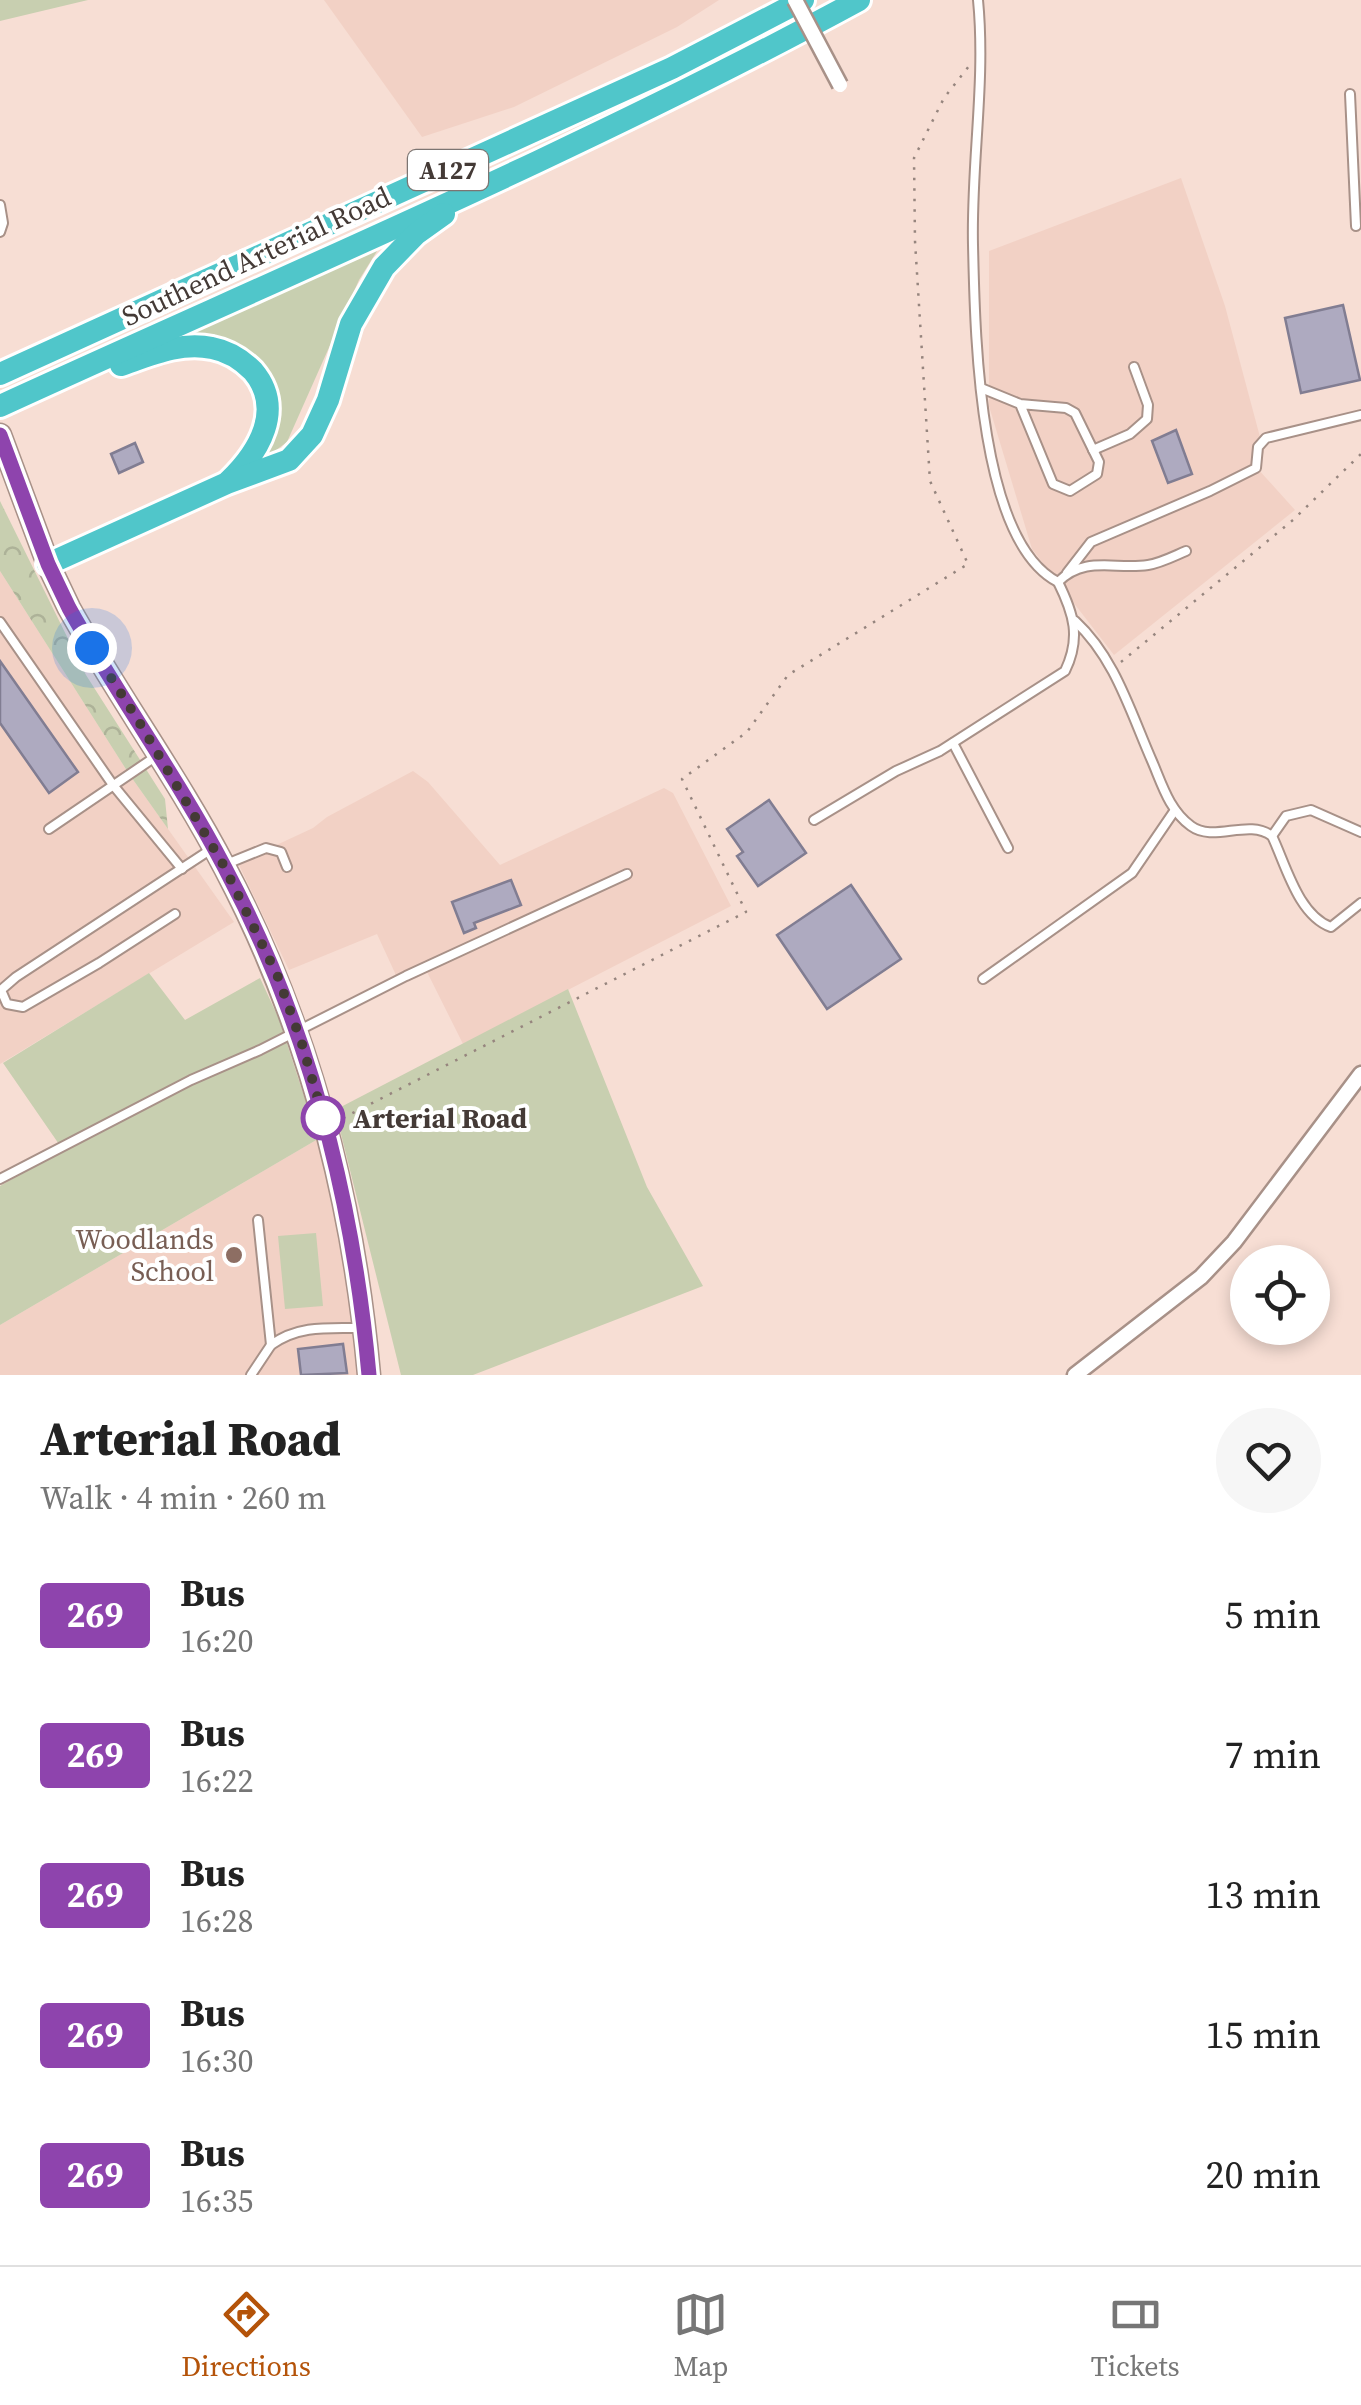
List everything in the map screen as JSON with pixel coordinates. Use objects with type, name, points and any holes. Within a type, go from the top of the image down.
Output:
[{"type":"highway","name":"Southend Arterial Road","points":[[0,372],[655,76],[802,0]]},
{"type":"highway","name":"Southend Arterial Road","points":[[0,406],[752,59],[859,0]]},
{"type":"highway","points":[[48,564],[289,460],[312,435],[328,400],[352,324],[384,267],[434,220],[531,163]]},
{"type":"highway","points":[[0,414],[158,352],[184,346],[212,348],[244,362],[257,376],[268,412],[254,454],[227,484]]},
{"type":"main road","points":[[0,435],[48,564],[92,648],[218,857],[278,977],[298,1031],[344,1191],[369,1375]]},
{"type":"street","points":[[794,0],[840,85]]},
{"type":"street","points":[[1075,1375],[1202,1277],[1234,1242],[1361,1074]]},
{"type":"lane","points":[[978,0],[983,49],[973,242],[981,388],[995,480],[1016,534],[1041,574],[1058,582],[1074,621],[1094,639],[1112,668],[1175,810],[1194,829],[1255,828],[1272,836],[1307,910],[1320,923],[1331,926],[1361,902]]},
{"type":"lane","points":[[1350,94],[1356,226]]},
{"type":"lane","points":[[0,205],[0,232]]},
{"type":"lane","points":[[1093,450],[1130,434],[1146,420],[1148,406],[1134,367]]},
{"type":"lane","points":[[981,388],[1020,404],[1066,408],[1074,413],[1099,462],[1096,474],[1070,490],[1053,484],[1020,404]]},
{"type":"lane","points":[[1058,582],[1091,542],[1210,492],[1256,468],[1258,447],[1266,438],[1361,415]]},
{"type":"lane","points":[[1066,574],[1094,563],[1150,565],[1186,551]]},
{"type":"lane","points":[[814,820],[886,776],[953,743],[1064,671],[1071,657],[1074,621]]},
{"type":"lane","points":[[0,622],[114,785],[182,869]]},
{"type":"lane","points":[[953,743],[1008,848]]},
{"type":"lane","points":[[50,828],[158,755]]},
{"type":"lane","points":[[983,978],[1132,873],[1175,810]]},
{"type":"lane","points":[[1272,836],[1286,816],[1311,810],[1361,832]]},
{"type":"lane","points":[[174,914],[23,1007],[7,1004],[2,997],[1,990],[16,978],[182,869],[266,848],[281,852],[287,868]]},
{"type":"lane","points":[[0,1179],[190,1080],[627,874]]},
{"type":"lane","points":[[258,1220],[270,1345]]},
{"type":"lane","points":[[251,1375],[270,1345],[285,1334],[365,1328]]},
{"type":"path","points":[[326,1127],[746,912],[682,780],[747,732],[788,675],[968,564],[930,482],[915,241],[914,158],[944,98],[983,49]]},
{"type":"path","points":[[1112,668],[1293,520],[1361,454]]},
{"type":"shaded area","points":[[324,0],[719,0],[677,27],[514,107],[422,137]]},
{"type":"shaded area","points":[[1181,178],[1225,306],[1264,452],[1257,468],[1295,510],[1114,655],[1032,549],[989,406],[989,251]]},
{"type":"shaded area","points":[[0,571],[129,774],[234,922],[0,1064]]},
{"type":"shaded area","points":[[413,771],[428,782],[500,865],[664,788],[673,793],[731,906],[463,1044],[426,970],[398,986],[377,934],[289,970],[238,863],[313,828]]},
{"type":"shaded area","name":"Woodlands School","points":[[318,1139],[345,1228],[361,1375],[0,1375],[0,1325]]},
{"type":"green space","points":[[0,0],[88,0],[0,21]]},
{"type":"green space","points":[[379,248],[359,280],[287,442],[260,462],[276,432],[280,409],[267,370],[229,339],[177,333]]},
{"type":"green space","points":[[0,501],[86,675],[165,799],[168,829],[0,571]]},
{"type":"green space","points":[[149,973],[185,1020],[260,978],[279,1019],[318,1139],[0,1325],[0,1186],[63,1150],[3,1063]]},
{"type":"green space","points":[[568,989],[647,1187],[703,1286],[473,1375],[401,1375],[335,1110]]},
{"type":"green space","points":[[316,1233],[323,1306],[285,1309],[278,1236]]},
{"type":"building","points":[[1343,305],[1360,380],[1301,393],[1285,318]]},
{"type":"building","points":[[1176,430],[1192,474],[1168,483],[1152,441]]},
{"type":"building","points":[[135,443],[143,462],[119,473],[111,454]]},
{"type":"building","points":[[0,661],[78,772],[49,793],[0,723]]},
{"type":"building","points":[[769,800],[806,853],[758,886],[737,856],[743,852],[727,829]]},
{"type":"building","points":[[511,880],[521,905],[474,923],[476,928],[464,933],[452,902]]},
{"type":"building","points":[[851,885],[901,959],[827,1009],[777,935]]},
{"type":"building","points":[[343,1344],[347,1373],[301,1375],[298,1349]]},
{"type":"bus line","name":"269","points":[[0,435],[48,564],[69,608],[224,866],[278,977],[302,1044],[344,1191],[369,1375]]},
{"type":"place","name":"Arterial Road","points":[[323,1118]]},
{"type":"place","name":"Woodlands School","points":[[234,1255]]},
{"type":"route","points":[[92,648],[224,866],[278,977],[326,1127],[323,1118]]}]
